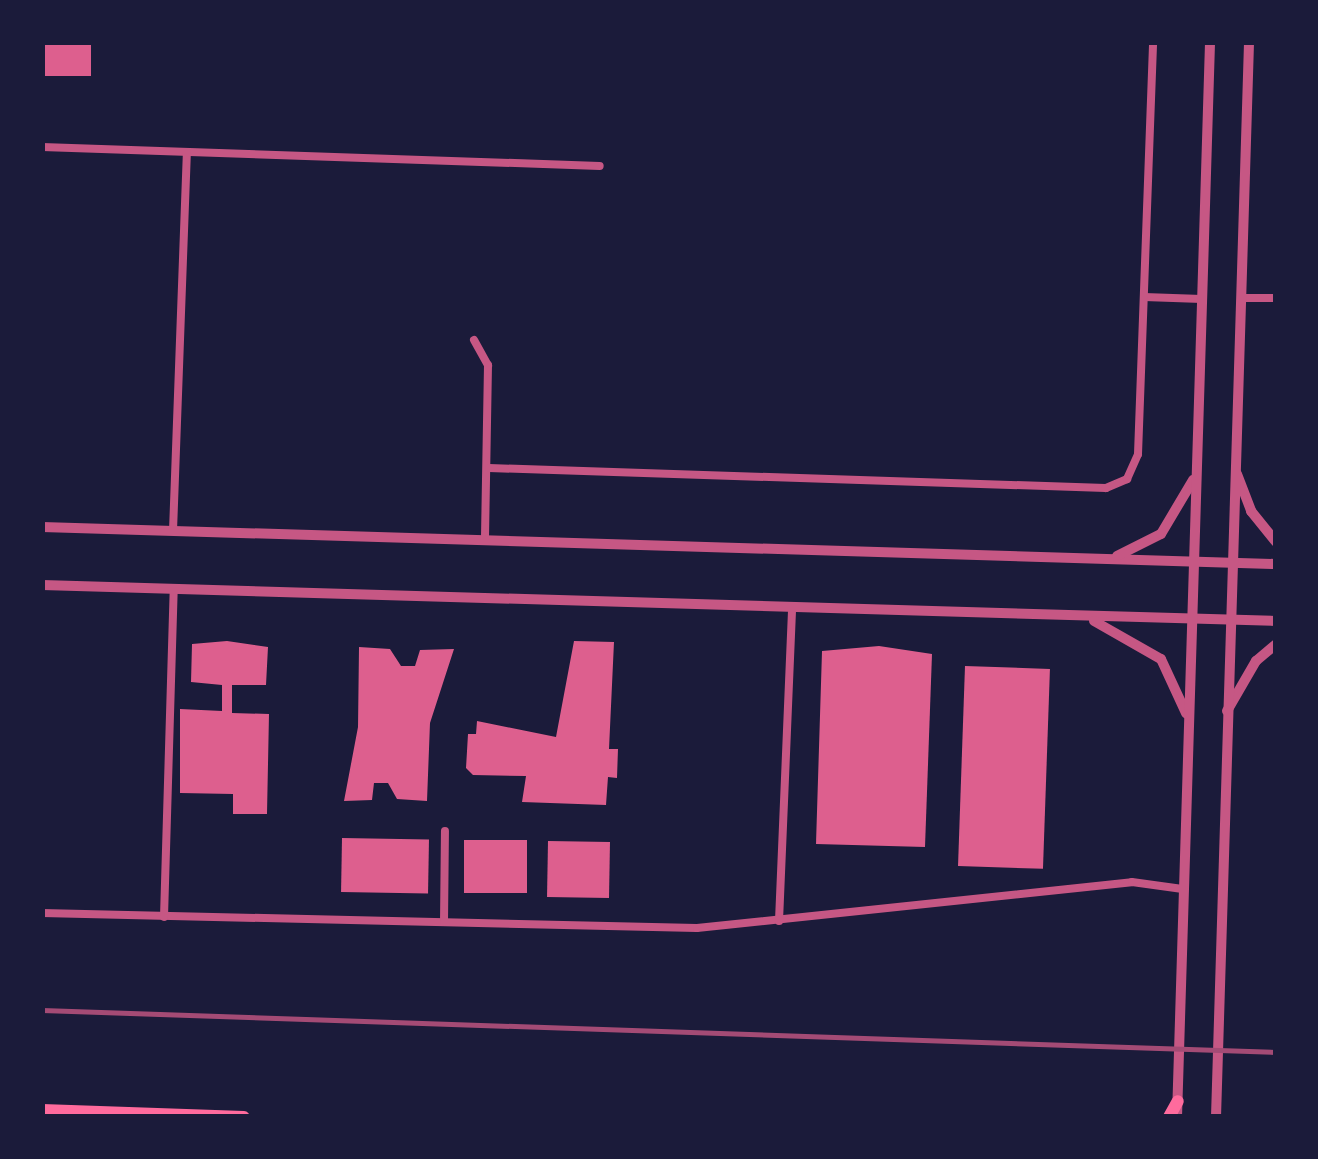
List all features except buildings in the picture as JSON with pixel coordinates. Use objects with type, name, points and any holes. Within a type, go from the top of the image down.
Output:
[{"type":"main road","points":[[1173,1117],[1178,1101]]},
{"type":"main road","points":[[42,1110],[244,1117]]},
{"type":"street","points":[[489,468],[1106,488],[1136,469],[1153,42]]},
{"type":"street","points":[[1178,1101],[1210,42]]},
{"type":"street","points":[[1216,1117],[1224,720],[1249,42]]},
{"type":"street","points":[[42,147],[600,166]]},
{"type":"street","points":[[172,531],[187,152]]},
{"type":"street","points":[[1144,297],[1204,299]]},
{"type":"street","points":[[1242,298],[1276,298]]},
{"type":"street","points":[[474,340],[488,365],[485,541]]},
{"type":"street","points":[[1102,560],[1161,534],[1176,518],[1197,465]]},
{"type":"street","points":[[1234,466],[1251,511],[1276,542]]},
{"type":"street","points":[[42,527],[1276,564]]},
{"type":"street","points":[[42,585],[1276,621]]},
{"type":"street","points":[[164,916],[174,589]]},
{"type":"street","points":[[779,921],[792,609]]},
{"type":"street","points":[[1084,618],[1161,659],[1189,722]]},
{"type":"street","points":[[1224,720],[1256,661],[1276,644]]},
{"type":"street","points":[[444,922],[445,831]]},
{"type":"street","points":[[42,913],[697,928],[1132,882],[1183,890]]},
{"type":"railway","points":[[42,1010],[1276,1052]]}]
